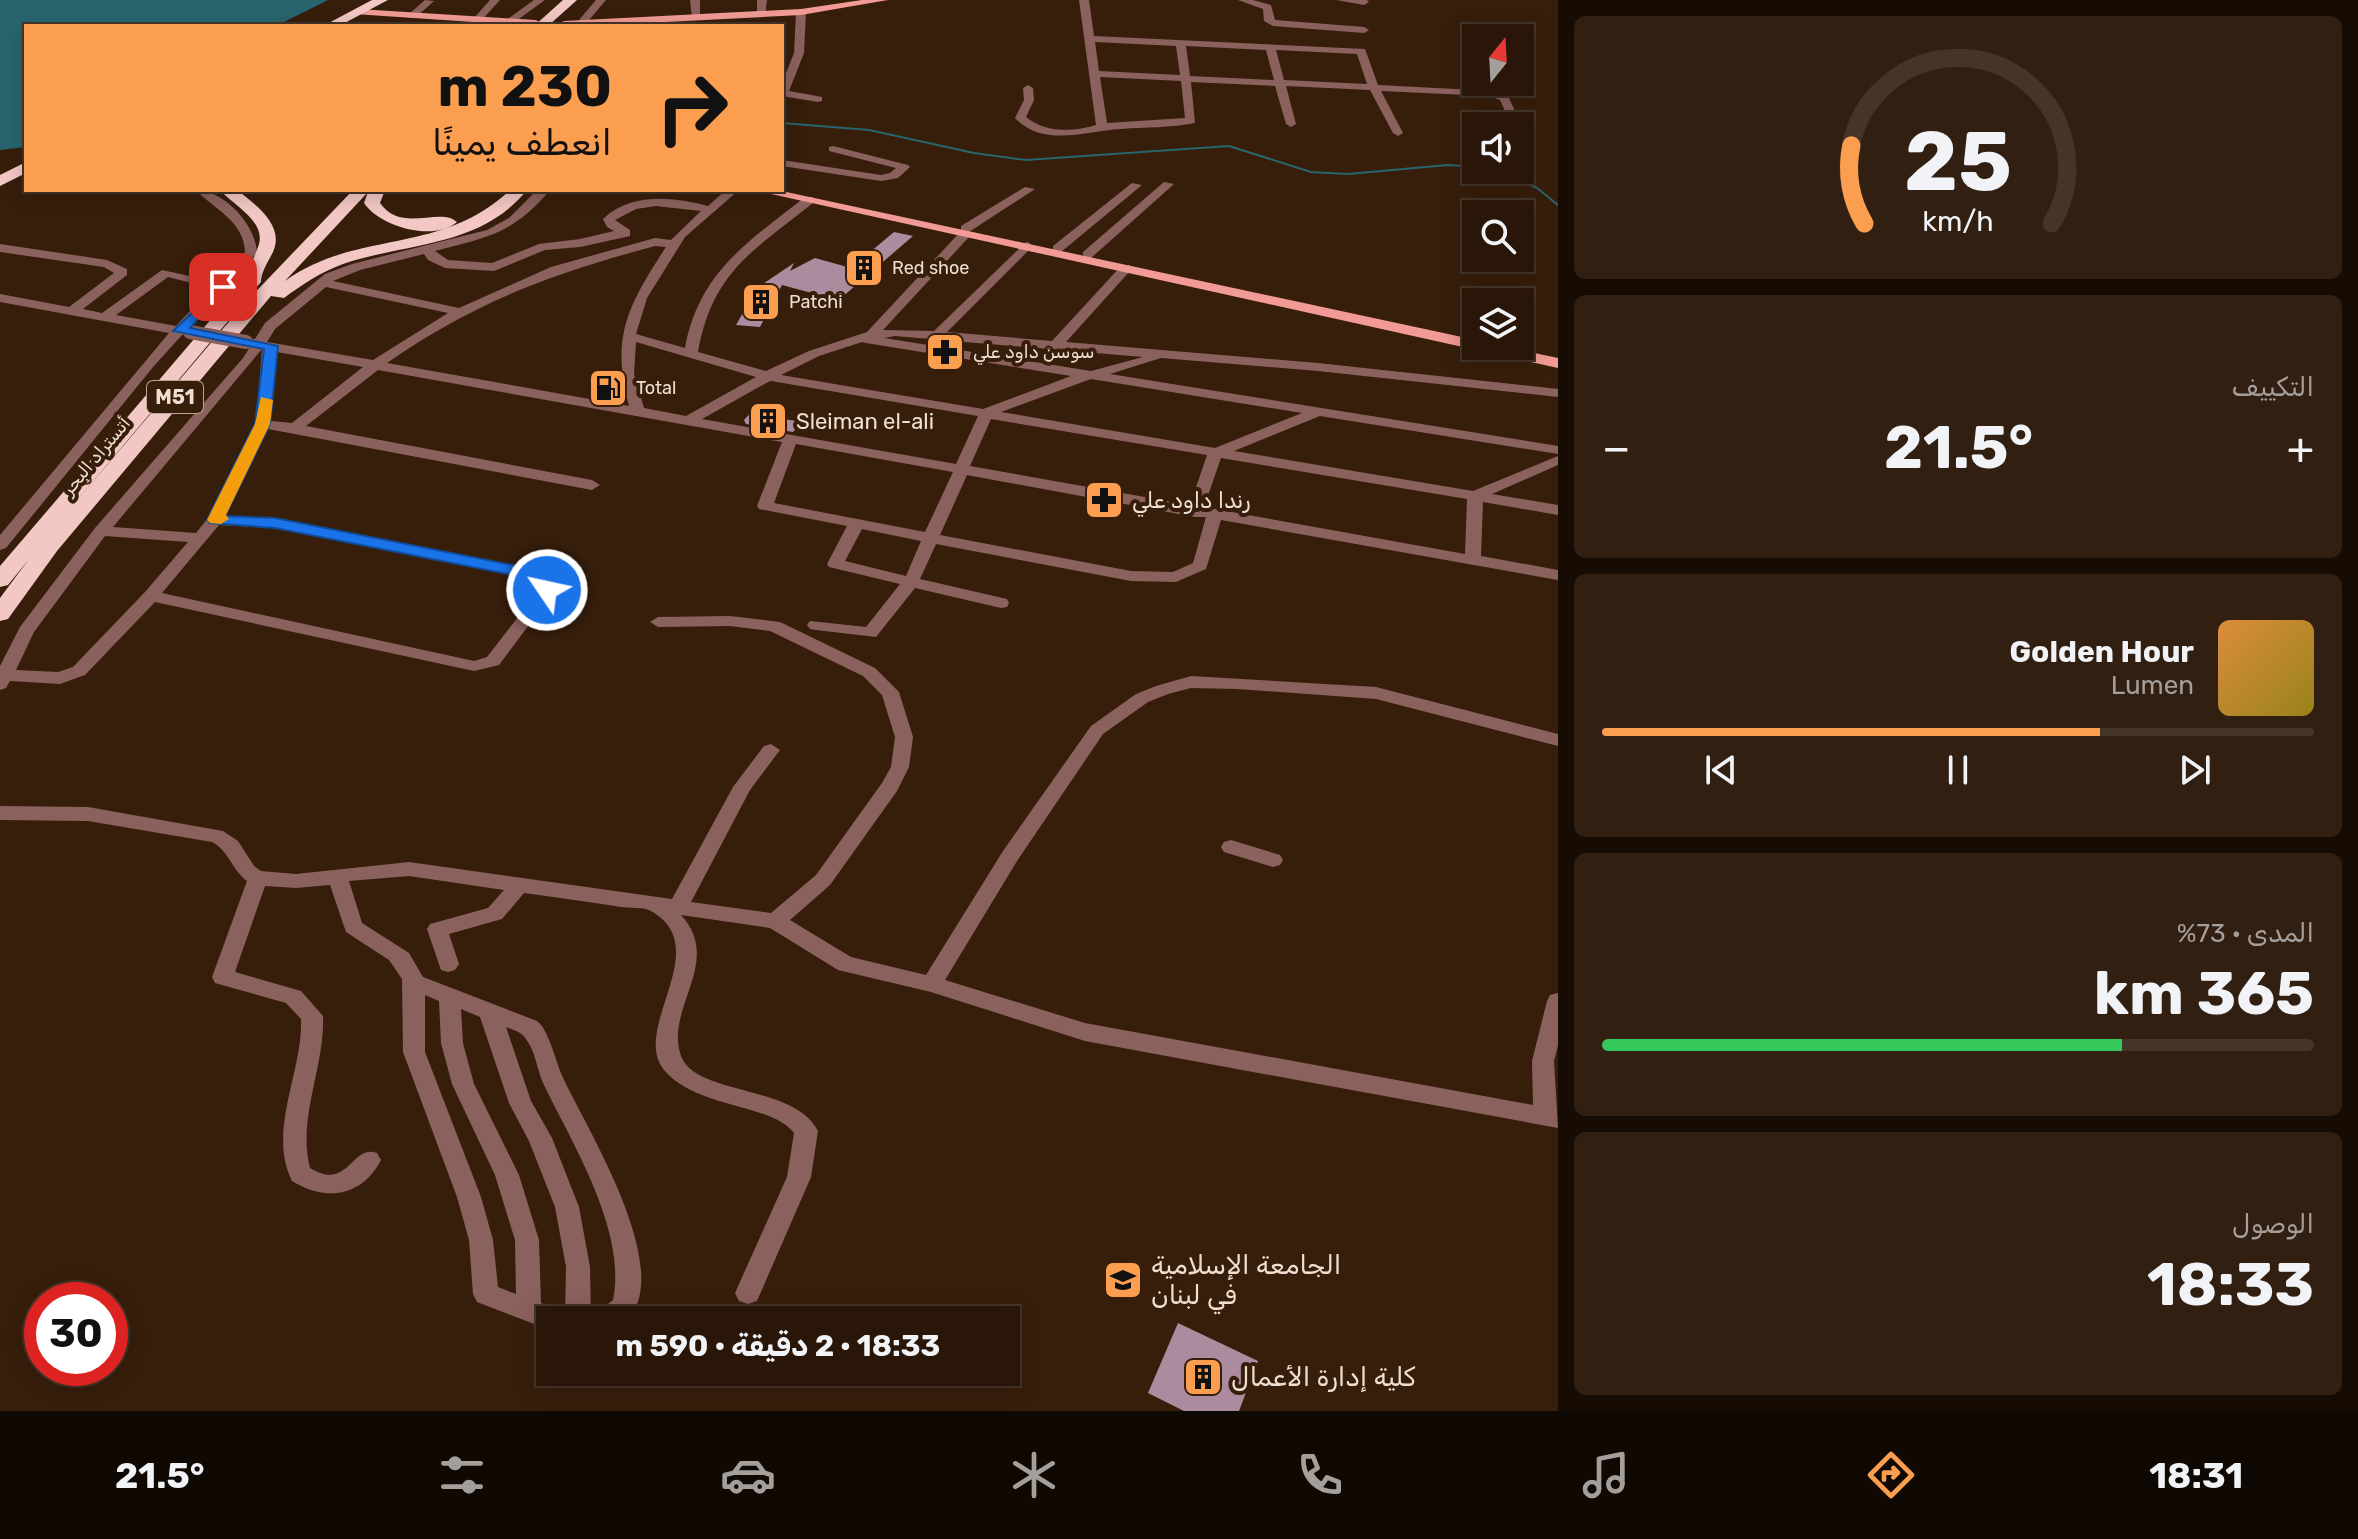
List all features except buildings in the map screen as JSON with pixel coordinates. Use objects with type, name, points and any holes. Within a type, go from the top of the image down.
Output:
[{"type":"highway","points":[[333,24],[382,0]]},
{"type":"highway","points":[[538,24],[571,0]]},
{"type":"highway","points":[[561,24],[594,2]]},
{"type":"highway","points":[[0,181],[24,168]]},
{"type":"highway","points":[[230,192],[260,219],[268,234],[269,242],[250,284]]},
{"type":"highway","name":"أتستراد البحر","points":[[0,580],[250,284],[343,192]]},
{"type":"highway","name":"أتستراد البحر","points":[[0,614],[49,546],[251,340],[361,192]]},
{"type":"highway","points":[[376,192],[372,203],[381,215],[425,225],[472,217],[496,204],[507,192]]},
{"type":"highway","points":[[251,340],[314,269],[343,256],[476,227],[497,213],[517,192]]},
{"type":"main road","points":[[598,24],[801,12],[883,0]]},
{"type":"main road","points":[[358,12],[538,24]]},
{"type":"main road","points":[[784,189],[1462,342]]},
{"type":"main road","points":[[769,192],[1087,255],[1462,335]]},
{"type":"main road","points":[[1534,350],[1558,355]]},
{"type":"main road","points":[[1534,358],[1558,363]]},
{"type":"street","points":[[477,20],[495,0]]},
{"type":"street","points":[[506,24],[540,0]]},
{"type":"street","points":[[695,0],[697,18]]},
{"type":"street","points":[[762,0],[762,14]]},
{"type":"street","points":[[1084,0],[1102,127]]},
{"type":"street","points":[[1243,0],[1268,7],[1269,21],[1273,23],[1364,30]]},
{"type":"street","points":[[1341,0],[1364,2]]},
{"type":"street","points":[[412,16],[429,1]]},
{"type":"street","points":[[581,24],[594,2],[615,23]]},
{"type":"street","points":[[784,90],[799,53],[801,12]]},
{"type":"street","points":[[1091,39],[1361,51],[1374,88],[1398,133]]},
{"type":"street","points":[[1028,88],[1029,100],[1020,118],[1030,126],[1052,132],[1191,121],[1181,43]]},
{"type":"street","points":[[1270,47],[1291,124]]},
{"type":"street","points":[[1093,74],[1497,94],[1504,98],[1510,112]]},
{"type":"street","points":[[784,93],[818,99]]},
{"type":"street","points":[[784,163],[881,178],[894,176],[904,167],[833,149]]},
{"type":"street","points":[[1087,255],[1168,184]]},
{"type":"street","points":[[1057,249],[1136,185]]},
{"type":"street","points":[[866,335],[965,231],[1029,189]]},
{"type":"street","points":[[0,545],[251,253],[251,236],[204,192]]},
{"type":"street","points":[[251,340],[263,424],[215,520],[151,596],[72,675],[4,680],[26,631],[101,531],[248,360],[251,340],[322,282],[356,267],[491,233],[513,221],[542,192]]},
{"type":"street","points":[[638,413],[627,374],[632,337],[630,329],[640,298],[673,244],[707,209],[730,192]]},
{"type":"street","points":[[600,236],[609,221],[628,208],[669,200],[707,209]]},
{"type":"street","points":[[691,353],[700,308],[715,279],[727,265],[809,200]]},
{"type":"street","points":[[609,221],[623,232],[673,244]]},
{"type":"street","points":[[429,251],[432,257],[445,264],[494,267],[543,247],[580,243],[623,232]]},
{"type":"street","points":[[295,428],[373,365],[461,312],[556,269],[655,242]]},
{"type":"street","points":[[946,334],[1026,246]]},
{"type":"street","points":[[0,248],[107,264],[123,272],[72,311]]},
{"type":"street","points":[[1056,345],[1126,268]]},
{"type":"street","points":[[105,317],[166,273],[223,287]]},
{"type":"street","points":[[322,282],[461,312]]},
{"type":"street","points":[[0,298],[251,340],[958,471],[1558,575]]},
{"type":"street","points":[[946,334],[959,356]]},
{"type":"street","points":[[689,420],[814,354],[866,335],[946,334],[1558,393]]},
{"type":"street","points":[[866,335],[959,356],[1558,450]]},
{"type":"street","points":[[632,337],[771,377],[1558,510]]},
{"type":"street","points":[[816,625],[870,633],[911,582],[987,412],[1086,376],[1168,355]]},
{"type":"street","points":[[1195,512],[1215,453],[1321,411]]},
{"type":"street","points":[[263,424],[592,485]]},
{"type":"street","points":[[790,439],[765,506],[1131,576],[1176,577],[1200,566],[1215,515]]},
{"type":"street","points":[[1475,496],[1558,460]]},
{"type":"street","points":[[1473,560],[1475,496]]},
{"type":"street","points":[[151,596],[479,666],[493,661],[547,590],[547,583],[528,573],[275,523],[215,520]]},
{"type":"street","points":[[856,525],[835,564],[1001,603]]},
{"type":"street","points":[[101,531],[201,538]]},
{"type":"street","points":[[658,622],[750,622],[781,629],[869,672],[881,681],[897,707],[904,737],[900,767],[890,786],[823,880],[775,921]]},
{"type":"street","points":[[931,984],[1010,856],[1097,730],[1142,698],[1162,690],[1191,682],[1376,693],[1558,740]]},
{"type":"street","points":[[668,908],[742,787],[771,750]]},
{"type":"street","points":[[0,813],[88,814],[216,836],[234,846],[248,872],[258,878],[337,878],[386,867],[775,921],[834,960],[931,984],[1033,1017],[1132,1042],[1551,1117],[1543,1061],[1558,1001]]},
{"type":"street","points":[[1231,847],[1273,860]]},
{"type":"street","points":[[258,878],[223,977],[293,997],[312,1016],[314,1037],[295,1144],[297,1167],[300,1174],[318,1183],[347,1184],[356,1179],[369,1160]]},
{"type":"street","points":[[337,878],[346,896],[350,923],[368,939],[402,959],[414,982],[411,1042],[427,1093],[473,1209],[481,1240],[486,1294],[536,1313]]},
{"type":"street","points":[[448,964],[437,929],[495,914],[519,885]]},
{"type":"street","points":[[668,908],[688,942],[686,969],[670,1028],[671,1062],[685,1076],[707,1090],[792,1114],[806,1131],[799,1177],[748,1293]]},
{"type":"street","points":[[414,982],[529,1027],[537,1036],[545,1062],[612,1207],[624,1247],[629,1283],[624,1306]]},
{"type":"street","points":[[450,997],[452,1043],[463,1084],[507,1175],[527,1240],[529,1310]]},
{"type":"street","points":[[490,1013],[520,1103],[540,1138],[567,1207],[578,1267],[578,1306]]},
{"type":"water","points":[[0,0],[328,0],[280,24],[24,24],[24,147],[0,150]]},
{"type":"waterway","points":[[784,123],[869,130],[974,153],[1026,160],[1229,146],[1311,172],[1348,174],[1462,166]]},
{"type":"waterway","points":[[1527,184],[1558,205]]},
{"type":"slow traffic","points":[[221,519],[215,520],[263,424],[266,400]]},
{"type":"place","name":"Red shoe","points":[[864,268]]},
{"type":"place","name":"Patchi","points":[[761,302]]},
{"type":"place","name":"سوسن داود علي","points":[[945,352]]},
{"type":"place","name":"Total","points":[[608,388]]},
{"type":"place","name":"Sleiman el-ali","points":[[768,421]]},
{"type":"place","name":"رندا داود علي","points":[[1104,500]]},
{"type":"place","name":"الجامعة الإسلامية في لبنان","points":[[1123,1280]]},
{"type":"place","name":"كلية إدارة الأعمال","points":[[1203,1377]]},
{"type":"route","points":[[223,287],[180,331],[271,346],[263,424],[215,520],[225,518],[275,523],[528,573],[542,578],[547,583],[547,590]]}]
